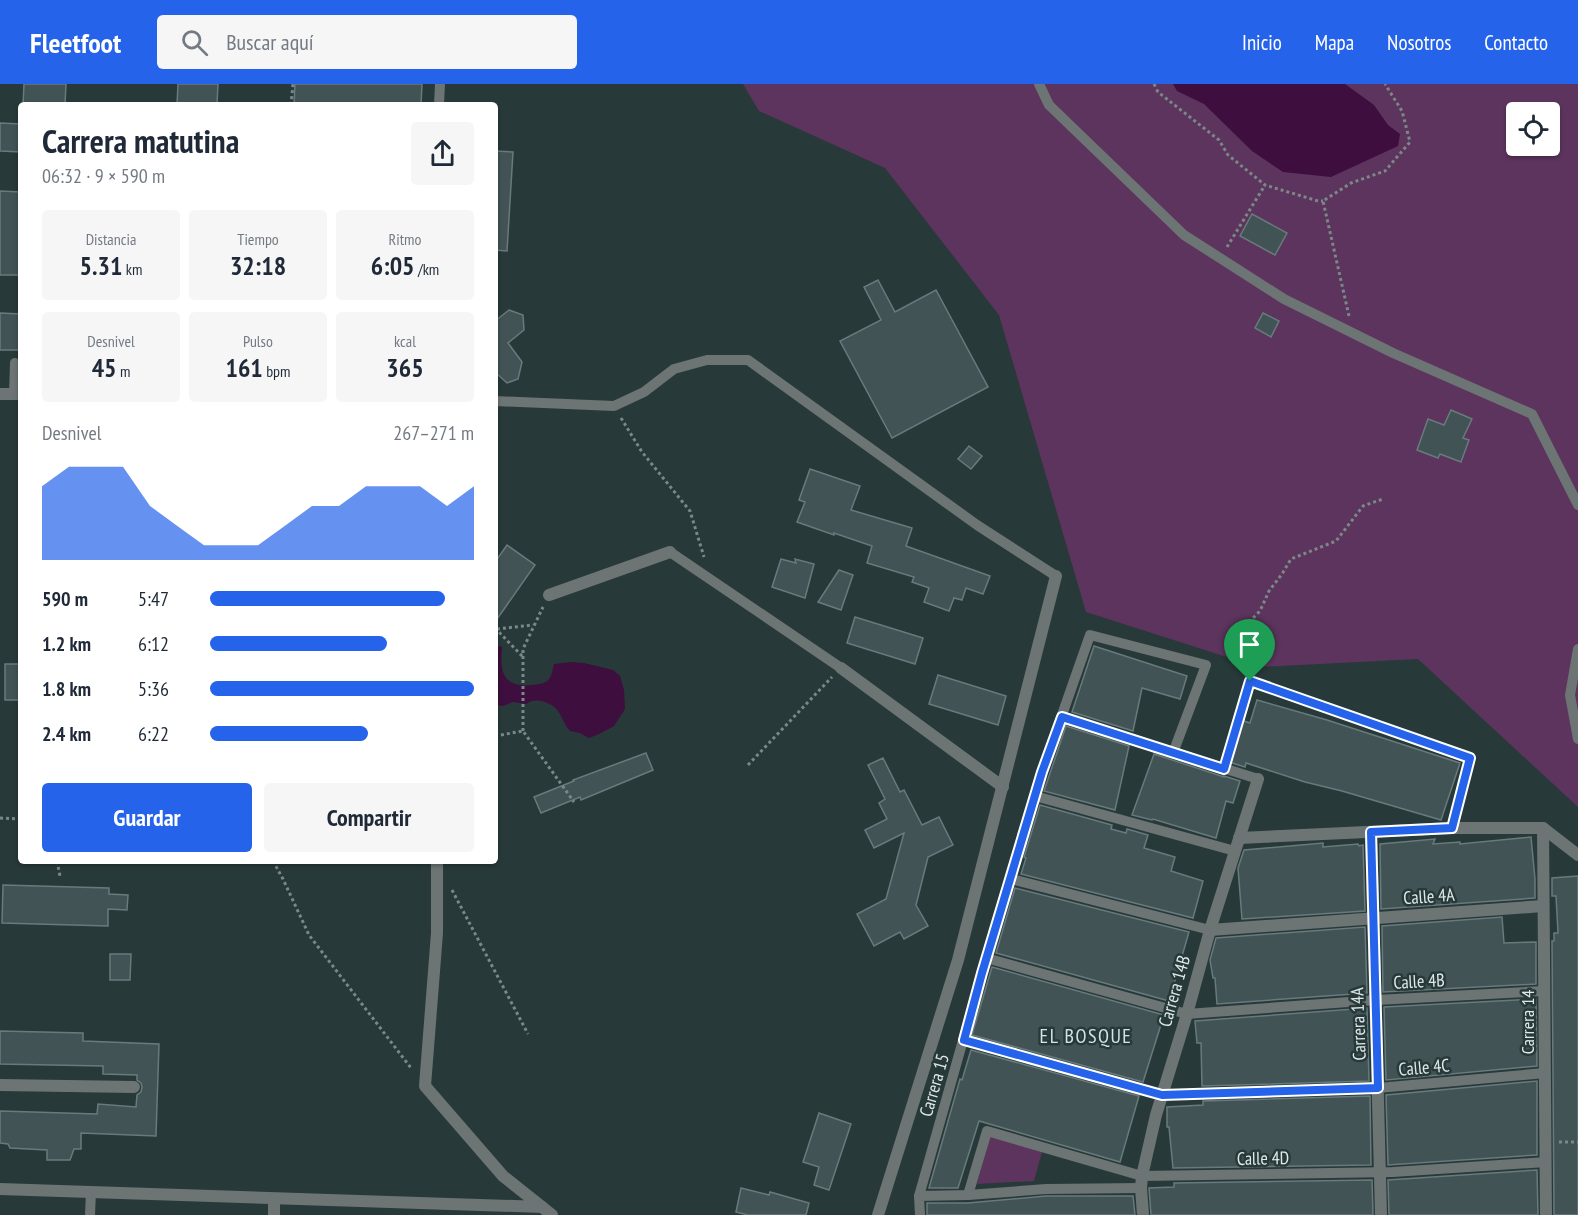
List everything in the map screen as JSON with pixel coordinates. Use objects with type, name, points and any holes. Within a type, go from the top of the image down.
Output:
[{"type":"street","points":[[0,394],[18,394]]},
{"type":"street","points":[[549,595],[670,552]]},
{"type":"street","points":[[878,1215],[958,960],[1056,576]]},
{"type":"street","points":[[841,668],[1003,787]]},
{"type":"street","name":"Carrera 14B","points":[[1143,1215],[1142,1182],[1162,1095],[1210,930],[1258,779]]},
{"type":"street","points":[[1239,838],[1452,828],[1543,828],[1578,855]]},
{"type":"street","name":"Carrera 14","points":[[1543,828],[1546,1215]]},
{"type":"street","name":"Carrera 14A","points":[[1371,832],[1381,1215]]},
{"type":"street","points":[[436,864],[437,933],[424,1086],[503,1176],[547,1211]]},
{"type":"street","name":"Calle 4A","points":[[1210,930],[1543,906]]},
{"type":"street","points":[[0,1084],[134,1087]]},
{"type":"street","points":[[0,1189],[547,1211]]},
{"type":"street","points":[[274,1199],[274,1215]]},
{"type":"lane","points":[[440,84],[440,102]]},
{"type":"lane","points":[[1039,84],[1049,105],[1184,235],[1284,299],[1393,353],[1532,414],[1578,505]]},
{"type":"lane","points":[[498,401],[614,406],[644,392],[674,369],[707,360],[748,360],[977,525],[1056,576]]},
{"type":"lane","points":[[15,363],[18,394]]},
{"type":"lane","points":[[670,552],[841,668]]},
{"type":"lane","name":"Carrera 15","points":[[919,1196],[986,958],[1035,796],[1090,635],[1206,665],[1173,753]]},
{"type":"lane","points":[[1578,649],[1570,695],[1578,739]]},
{"type":"lane","points":[[1250,681],[1470,758],[1452,828]]},
{"type":"lane","points":[[1062,717],[1258,779]]},
{"type":"lane","points":[[1035,796],[1235,851]]},
{"type":"lane","points":[[1011,879],[1210,930]]},
{"type":"lane","name":"Calle 4B","points":[[986,958],[1187,1014],[1376,1000],[1544,991]]},
{"type":"lane","name":"Calle 4C","points":[[964,1040],[1162,1095],[1378,1088],[1545,1073]]},
{"type":"lane","name":"Calle 4D","points":[[968,1195],[987,1131],[1142,1182]]},
{"type":"lane","name":"Calle 4D","points":[[919,1196],[968,1195],[1142,1182],[1380,1173],[1546,1162]]},
{"type":"lane","points":[[90,1215],[91,1192]]},
{"type":"lane","points":[[919,1196],[920,1215]]},
{"type":"path","points":[[291,102],[293,84]]},
{"type":"path","points":[[1154,84],[1158,92],[1219,140],[1228,155],[1265,184],[1318,201],[1323,201],[1351,183],[1385,171],[1410,142],[1402,111],[1385,84]]},
{"type":"path","points":[[1220,258],[1265,184]]},
{"type":"path","points":[[1323,201],[1353,333]]},
{"type":"path","points":[[614,406],[642,452],[690,511],[710,579]]},
{"type":"path","points":[[1224,769],[1250,681],[1256,635],[1250,621],[1260,611],[1269,591],[1291,559],[1336,541],[1363,506],[1383,499]]},
{"type":"path","points":[[549,595],[523,649],[523,731],[574,802]]},
{"type":"path","points":[[498,628],[534,625]]},
{"type":"path","points":[[498,630],[523,657]]},
{"type":"path","points":[[748,765],[841,668]]},
{"type":"path","points":[[498,735],[523,731]]},
{"type":"path","points":[[0,819],[18,819]]},
{"type":"path","points":[[58,864],[60,876]]},
{"type":"path","points":[[275,864],[309,935],[424,1086]]},
{"type":"path","points":[[448,881],[528,1034]]},
{"type":"shaded area","points":[[743,84],[1578,84],[1578,807],[1418,659],[1258,667],[1086,612],[999,315],[885,168],[759,111]]},
{"type":"shaded area","points":[[1173,84],[1345,84],[1374,105],[1388,125],[1400,134],[1398,146],[1331,177],[1283,172],[1252,151],[1204,104],[1177,91]]},
{"type":"shaded area","points":[[498,646],[502,647],[503,671],[510,681],[516,684],[544,683],[550,678],[554,664],[571,662],[613,670],[620,676],[624,690],[625,709],[614,726],[589,738],[570,731],[557,710],[544,702],[535,701],[526,704],[513,702],[498,705]]},
{"type":"shaded area","points":[[990,1136],[1042,1152],[1034,1181],[977,1184]]},
{"type":"building","points":[[24,84],[66,84],[65,102],[23,102]]},
{"type":"building","points":[[178,84],[218,84],[217,102],[177,102]]},
{"type":"building","points":[[295,84],[422,84],[421,102],[294,102]]},
{"type":"building","points":[[0,123],[18,124],[18,152],[0,151]]},
{"type":"building","points":[[498,151],[513,152],[507,251],[498,250]]},
{"type":"building","points":[[0,191],[18,192],[18,275],[0,275]]},
{"type":"building","points":[[1252,214],[1287,233],[1275,255],[1240,236]]},
{"type":"building","points":[[878,280],[895,312],[936,290],[988,387],[892,438],[840,341],[881,320],[864,287]]},
{"type":"building","points":[[509,310],[523,315],[524,330],[508,343],[522,362],[518,379],[507,383],[498,375],[498,319]]},
{"type":"building","points":[[0,313],[18,314],[18,350],[0,350]]},
{"type":"building","points":[[1263,313],[1279,321],[1271,337],[1255,328]]},
{"type":"building","points":[[1451,410],[1472,419],[1463,438],[1469,440],[1461,462],[1440,454],[1438,458],[1417,450],[1428,419],[1444,425]]},
{"type":"building","points":[[969,446],[982,456],[971,469],[958,459]]},
{"type":"building","points":[[810,469],[860,486],[851,510],[912,528],[906,546],[990,576],[983,594],[966,588],[962,600],[954,598],[949,611],[924,602],[929,588],[912,582],[914,577],[867,563],[872,546],[797,522],[805,502],[799,500]]},
{"type":"building","points":[[507,545],[535,565],[498,618],[498,558]]},
{"type":"building","points":[[781,559],[796,563],[795,559],[814,564],[805,598],[772,587]]},
{"type":"building","points":[[839,570],[853,575],[841,610],[818,602]]},
{"type":"building","points":[[855,617],[923,638],[915,664],[847,643]]},
{"type":"building","points":[[1094,646],[1187,676],[1180,699],[1142,688],[1133,731],[1072,712]]},
{"type":"building","points":[[5,664],[18,664],[18,700],[5,700]]},
{"type":"building","points":[[938,675],[1006,696],[998,725],[929,704]]},
{"type":"building","points":[[1257,700],[1460,763],[1441,820],[1246,763],[1245,767],[1229,762],[1241,720],[1250,723]]},
{"type":"building","points":[[1066,726],[1129,746],[1115,810],[1044,791]]},
{"type":"building","points":[[646,753],[653,770],[581,800],[580,797],[541,813],[534,797]]},
{"type":"building","points":[[1154,754],[1240,781],[1233,803],[1226,801],[1216,838],[1132,815]]},
{"type":"building","points":[[883,758],[900,792],[904,790],[922,825],[939,817],[953,845],[928,857],[916,905],[928,926],[904,939],[900,932],[874,946],[857,914],[886,899],[904,833],[874,848],[865,830],[887,819],[879,803],[885,799],[868,765]]},
{"type":"building","points":[[1040,805],[1112,825],[1111,829],[1126,833],[1127,829],[1148,835],[1144,848],[1175,857],[1171,871],[1203,881],[1193,918],[1021,874]]},
{"type":"building","points":[[1531,837],[1535,898],[1381,909],[1380,844],[1435,839],[1433,844],[1460,842],[1460,844]]},
{"type":"building","points":[[1323,843],[1323,847],[1363,845],[1365,911],[1242,919],[1238,868],[1244,850]]},
{"type":"building","points":[[1578,876],[1578,1215],[1554,1215],[1552,941],[1554,941],[1554,933],[1558,933],[1556,896],[1552,896],[1552,878]]},
{"type":"building","points":[[3,885],[109,888],[109,894],[128,895],[127,910],[108,909],[108,926],[2,923]]},
{"type":"building","points":[[1015,888],[1189,932],[1169,1001],[996,953]]},
{"type":"building","points":[[1502,917],[1504,943],[1536,942],[1536,984],[1383,992],[1382,926]]},
{"type":"building","points":[[1365,927],[1367,993],[1217,1004],[1215,978],[1213,978],[1210,960],[1216,938]]},
{"type":"building","points":[[110,954],[131,954],[130,980],[110,980]]},
{"type":"building","points":[[992,967],[1164,1015],[1143,1082],[972,1035]]},
{"type":"building","points":[[1536,999],[1537,1066],[1386,1080],[1384,1007]]},
{"type":"building","points":[[1367,1008],[1369,1081],[1202,1086],[1201,1043],[1197,1043],[1195,1021]]},
{"type":"building","points":[[0,1031],[83,1033],[83,1041],[159,1044],[156,1136],[81,1133],[81,1149],[74,1149],[70,1160],[47,1160],[47,1150],[10,1148],[8,1144],[0,1143],[0,1111],[97,1114],[98,1104],[136,1107],[137,1095],[141,1092],[142,1087],[137,1080],[137,1075],[103,1074],[103,1066],[0,1064]]},
{"type":"building","points":[[971,1050],[1139,1096],[1120,1162],[979,1121],[958,1188],[929,1188],[960,1079],[962,1080]]},
{"type":"building","points":[[1537,1081],[1537,1155],[1388,1165],[1386,1095]]},
{"type":"building","points":[[1370,1096],[1371,1165],[1173,1168],[1169,1127],[1167,1127],[1167,1107],[1203,1105],[1203,1101]]},
{"type":"building","points":[[819,1113],[851,1124],[829,1190],[814,1185],[819,1167],[803,1162]]},
{"type":"building","points":[[1537,1170],[1538,1215],[1389,1215],[1388,1180]]},
{"type":"building","points":[[1372,1180],[1373,1215],[1151,1215],[1149,1188],[1174,1187],[1174,1183]]},
{"type":"building","points":[[741,1188],[769,1195],[770,1192],[809,1203],[806,1215],[748,1215],[736,1212]]},
{"type":"building","points":[[1046,1196],[1133,1196],[1135,1215],[927,1215],[927,1203],[968,1203]]},
{"type":"district","name":"EL BOSQUE","points":[[1086,1036]]},
{"type":"route","points":[[1250,681],[1470,758],[1452,828],[1371,832],[1378,1088],[1162,1095],[964,1040],[1042,772],[1062,717],[1224,769],[1250,681]]}]
